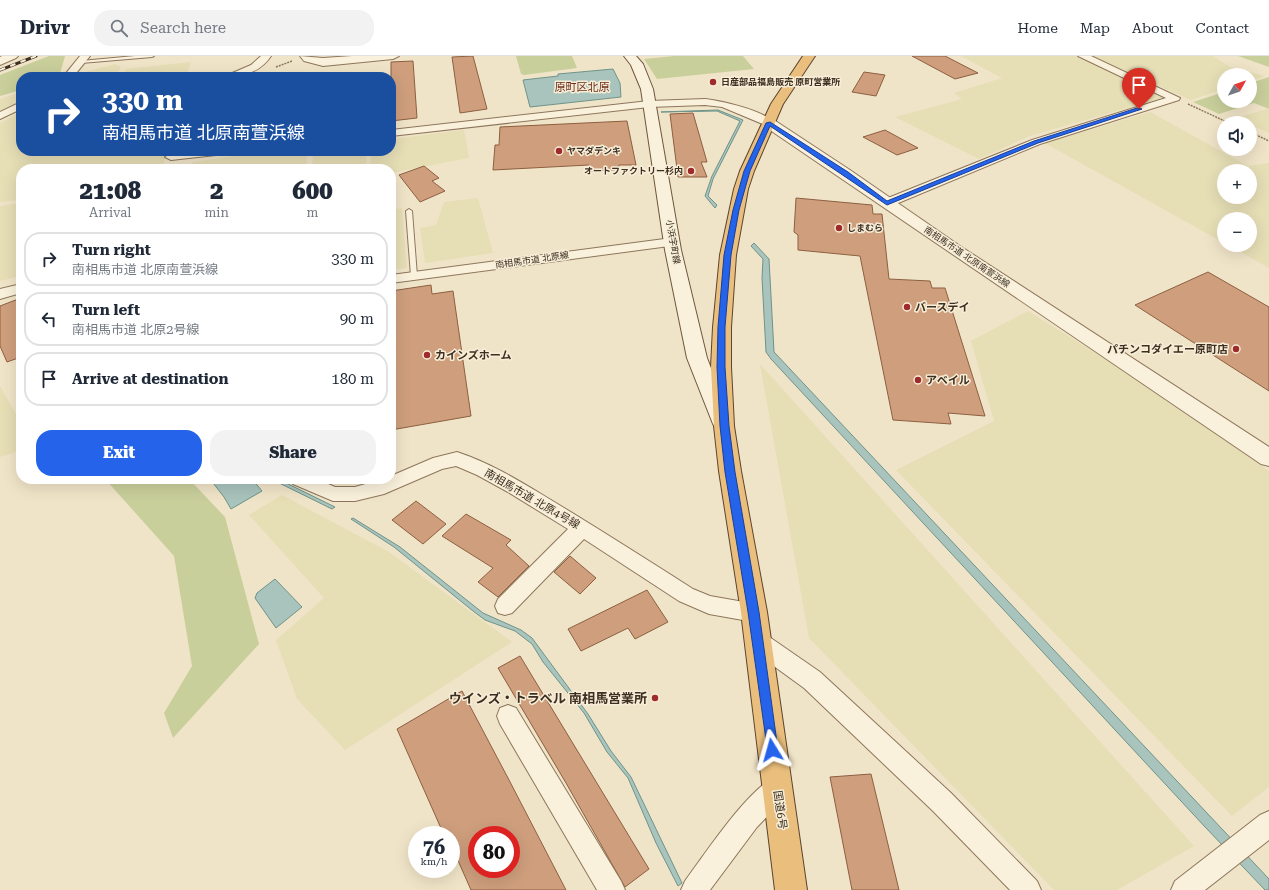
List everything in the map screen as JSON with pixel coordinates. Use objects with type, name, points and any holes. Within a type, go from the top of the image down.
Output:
[{"type":"highway","name":"国道6号","points":[[791,890],[754,612],[724,426],[721,360],[728,255],[743,183],[777,104],[810,56]]},
{"type":"street","points":[[0,60],[12,56]]},
{"type":"street","points":[[240,72],[264,60],[266,56]]},
{"type":"street","points":[[306,56],[308,59],[323,62],[393,56]]},
{"type":"street","name":"小浜字町線","points":[[630,56],[637,64],[642,75],[649,104],[672,242],[697,358],[724,426]]},
{"type":"street","points":[[1083,56],[1175,98]]},
{"type":"street","points":[[72,72],[83,59]]},
{"type":"street","points":[[887,203],[1036,142],[1175,98]]},
{"type":"street","name":"南相馬市道 北原南萱浜線","points":[[396,132],[649,104],[705,102],[724,104],[755,116],[768,123],[845,173],[887,203],[1269,458]]},
{"type":"street","points":[[0,116],[16,108]]},
{"type":"street","name":"南相馬市道 北原線","points":[[396,279],[672,242]]},
{"type":"street","points":[[0,294],[16,289]]},
{"type":"street","name":"南相馬市道 北原4号線","points":[[396,481],[439,463],[457,459],[483,470],[514,487],[686,594],[709,604],[754,612]]},
{"type":"street","name":"南相馬市道 北原4号線","points":[[310,484],[333,494],[355,494],[378,489],[390,484]]},
{"type":"street","points":[[505,606],[582,528]]},
{"type":"street","points":[[757,641],[812,680],[942,802],[1028,890]]},
{"type":"street","points":[[508,716],[612,890]]},
{"type":"street","points":[[694,890],[748,818],[777,788]]},
{"type":"street","points":[[1184,890],[1269,824]]},
{"type":"lane","points":[[83,59],[152,56]]},
{"type":"lane","points":[[409,211],[414,276]]},
{"type":"path","points":[[1175,98],[1217,117]]},
{"type":"path","points":[[1257,135],[1269,141]]},
{"type":"shaded area","points":[[961,56],[1075,56],[1166,97],[1030,136],[979,159],[895,117],[962,99],[954,93],[1002,78]]},
{"type":"shaded area","points":[[1091,56],[1213,56],[1234,68],[1217,68],[1217,91],[1191,100]]},
{"type":"shaded area","points":[[191,62],[188,72],[124,72],[126,69]]},
{"type":"shaded area","points":[[115,64],[121,67],[118,72],[85,72]]},
{"type":"shaded area","points":[[1257,74],[1265,76],[1257,79]]},
{"type":"shaded area","points":[[16,94],[16,103],[0,112],[0,99]]},
{"type":"shaded area","points":[[1267,109],[1269,110],[1269,133],[1257,128],[1257,116],[1243,116]]},
{"type":"shaded area","points":[[1150,112],[1217,149],[1217,156],[1230,156],[1244,164],[1217,164],[1217,204],[1257,204],[1257,165],[1269,163],[1269,268],[1240,252],[1257,252],[1257,212],[1217,212],[1217,239],[1045,143]]},
{"type":"shaded area","points":[[16,115],[16,156],[166,156],[163,164],[16,164],[16,200],[0,202],[0,123]]},
{"type":"shaded area","points":[[464,130],[469,158],[396,172],[396,164],[370,164],[371,156],[396,156],[396,138]]},
{"type":"shaded area","points":[[236,156],[307,156],[306,164],[192,164],[193,162]]},
{"type":"shaded area","points":[[313,156],[366,156],[366,164],[312,164]]},
{"type":"shaded area","points":[[478,198],[493,253],[425,263],[420,228],[436,225],[444,202]]},
{"type":"shaded area","points":[[16,204],[16,277],[0,281],[0,206]]},
{"type":"shaded area","points":[[402,208],[407,268],[396,269],[396,209]]},
{"type":"shaded area","points":[[1028,311],[1137,379],[1269,471],[1269,787],[1232,816],[896,470],[994,421],[971,341]]},
{"type":"shaded area","points":[[760,364],[1194,846],[1117,890],[1054,890],[809,638]]},
{"type":"shaded area","points":[[0,386],[16,414],[16,452],[0,457]]},
{"type":"shaded area","points":[[282,495],[389,552],[512,642],[345,750],[297,699],[276,640],[324,598],[249,515]]},
{"type":"green space","points":[[49,56],[65,56],[60,72],[16,72],[16,91],[0,96],[0,75]]},
{"type":"green space","points":[[516,56],[572,56],[577,68],[524,75],[521,74]]},
{"type":"green space","points":[[674,56],[743,56],[754,69],[657,79],[644,59]]},
{"type":"green space","points":[[1238,56],[1269,56],[1269,67]]},
{"type":"green space","points":[[1269,77],[1269,109],[1257,104],[1257,81]]},
{"type":"green space","points":[[1217,94],[1217,108],[1238,108],[1219,114],[1193,102]]},
{"type":"green space","points":[[109,484],[194,484],[225,517],[259,644],[173,738],[164,713],[192,666],[174,556]]},
{"type":"water","points":[[613,69],[620,83],[621,97],[530,107],[523,80],[558,76],[558,74]]},
{"type":"water","points":[[718,110],[743,120],[713,179],[708,196],[717,205],[715,208],[705,196],[712,176],[740,121],[717,111],[661,112]]},
{"type":"water","points":[[754,243],[769,259],[774,352],[1269,879],[1269,890],[1265,890],[1206,828],[771,359],[766,352],[762,278],[763,259],[751,246]]},
{"type":"water","points":[[214,484],[256,484],[262,491],[231,509]]},
{"type":"water","points":[[281,484],[288,484],[335,507],[332,509]]},
{"type":"water","points":[[353,518],[400,547],[483,613],[521,630],[532,638],[588,714],[611,751],[631,777],[682,883],[678,886],[656,843],[628,778],[607,752],[584,713],[543,662],[532,644],[515,631],[485,620],[394,547],[351,519]]},
{"type":"water","points":[[275,579],[302,607],[276,628],[255,598],[257,593]]},
{"type":"building","points":[[473,56],[487,109],[460,113],[452,57]]},
{"type":"building","points":[[912,56],[945,56],[978,73],[955,79]]},
{"type":"building","points":[[413,61],[417,118],[396,120],[396,72],[391,72],[391,62]]},
{"type":"building","points":[[864,72],[885,75],[876,96],[852,92]]},
{"type":"building","points":[[693,113],[707,162],[701,162],[707,177],[678,177],[670,114]]},
{"type":"building","name":"ヤマダデンキ","points":[[627,121],[636,165],[619,165],[618,170],[590,171],[589,165],[493,170],[495,145],[499,145],[500,127]]},
{"type":"building","points":[[885,130],[918,148],[897,155],[863,137]]},
{"type":"building","points":[[424,166],[439,178],[432,181],[445,191],[420,202],[399,175]]},
{"type":"building","points":[[796,198],[872,205],[873,214],[882,214],[889,279],[930,281],[932,288],[945,288],[985,416],[948,413],[951,424],[893,420],[860,256],[798,250],[798,235],[794,232]]},
{"type":"building","name":"パチンコダイエー原町店","points":[[1208,272],[1269,307],[1269,391],[1135,305]]},
{"type":"building","name":"カインズホーム","points":[[431,285],[432,294],[453,291],[471,416],[396,429],[396,290]]},
{"type":"building","points":[[16,300],[16,359],[7,362],[0,346],[0,306]]},
{"type":"building","points":[[416,501],[446,524],[423,544],[392,520]]},
{"type":"building","points":[[466,514],[511,540],[506,545],[529,566],[498,597],[478,582],[493,568],[442,536]]},
{"type":"building","points":[[570,556],[596,578],[580,594],[554,572]]},
{"type":"building","points":[[647,590],[668,622],[635,639],[628,628],[581,651],[568,629]]},
{"type":"building","points":[[520,656],[649,869],[625,887],[498,668]]},
{"type":"building","points":[[462,691],[566,890],[471,890],[460,865],[460,826],[440,826],[397,729]]},
{"type":"building","points":[[871,774],[899,890],[852,890],[830,777]]},
{"type":"railway","points":[[0,70],[36,56]]},
{"type":"place","name":"日産部品福島販売 原町営業所","points":[[713,82]]},
{"type":"place","name":"ヤマダデンキ","points":[[559,151]]},
{"type":"place","name":"オートファクトリー杉内","points":[[691,171]]},
{"type":"place","name":"しまむら","points":[[839,228]]},
{"type":"place","name":"バースデイ","points":[[907,307]]},
{"type":"place","name":"パチンコダイエー原町店","points":[[1236,349]]},
{"type":"place","name":"カインズホーム","points":[[427,355]]},
{"type":"place","name":"アベイル","points":[[918,380]]},
{"type":"place","name":"ウインズ・トラベル 南相馬営業所","points":[[655,698]]},
{"type":"district","name":"原町区北原","points":[[582,87]]},
{"type":"route","points":[[772,750],[754,612],[730,472],[724,426],[721,367],[722,327],[728,255],[736,210],[747,171],[755,151],[762,140],[768,123],[845,173],[887,203],[1036,142],[1139,109]]}]
